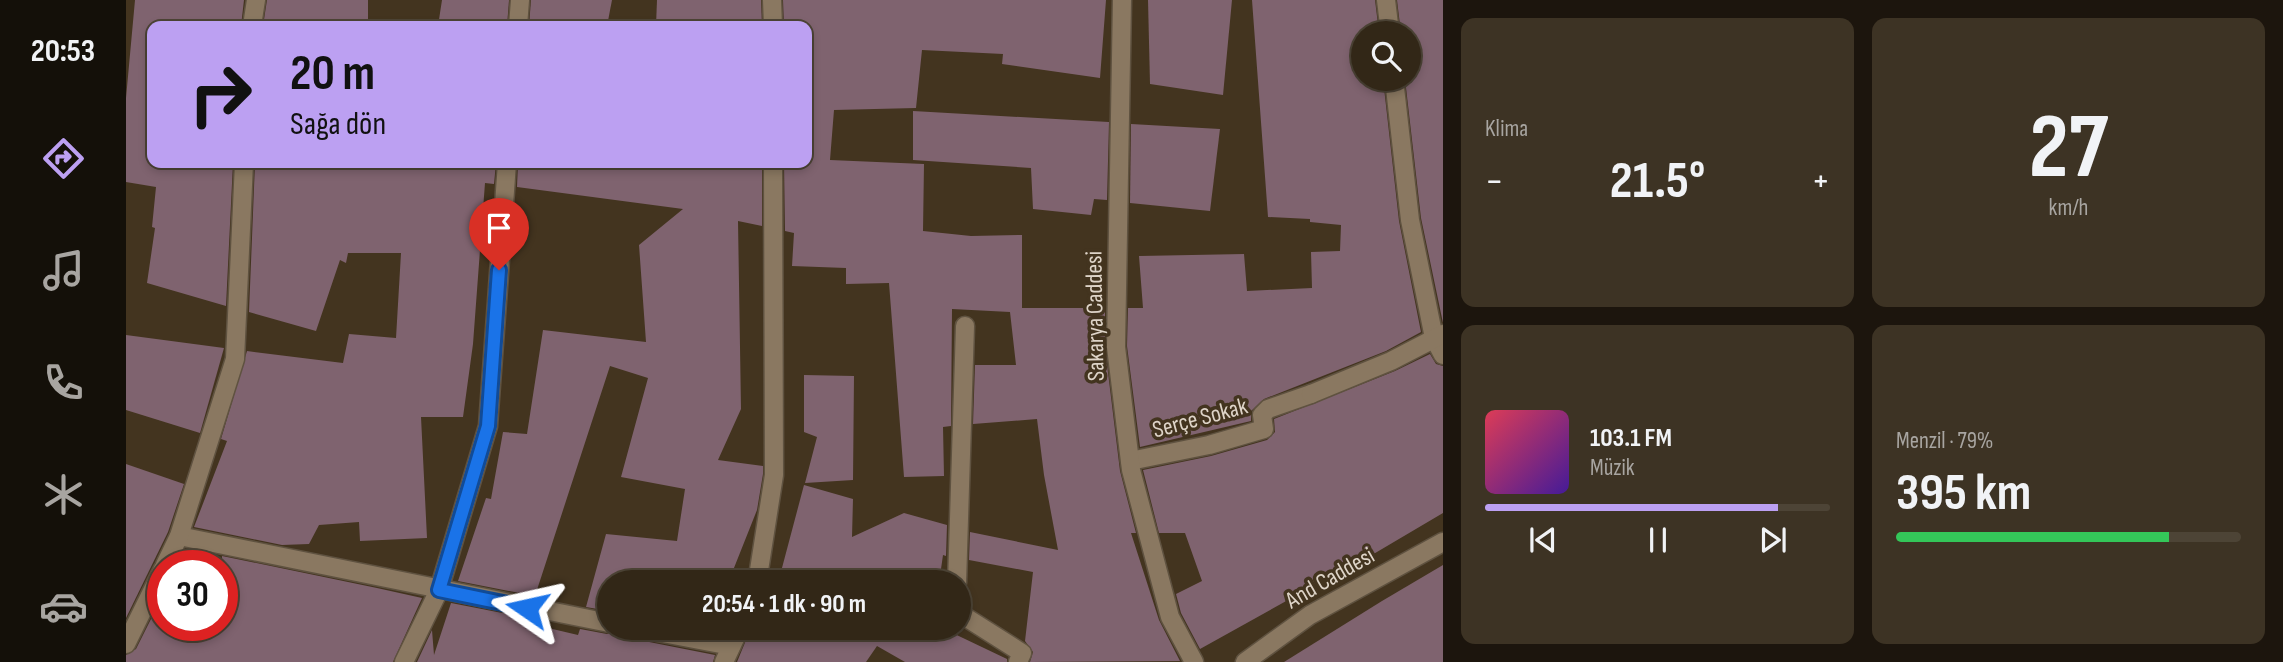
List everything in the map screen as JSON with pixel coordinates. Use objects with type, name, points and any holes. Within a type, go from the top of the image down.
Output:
[{"type":"street","points":[[253,21],[256,0]]},
{"type":"street","points":[[518,21],[520,0]]},
{"type":"street","points":[[772,0],[772,21]]},
{"type":"street","name":"Sakarya Caddesi","points":[[1122,0],[1116,347],[1130,460],[1170,617],[1194,662]]},
{"type":"street","points":[[1386,0],[1389,21]]},
{"type":"street","points":[[1395,91],[1410,220],[1443,355]]},
{"type":"street","points":[[172,550],[236,359],[244,168]]},
{"type":"street","points":[[404,662],[439,590],[488,426],[507,168]]},
{"type":"street","points":[[759,570],[774,475],[773,168]]},
{"type":"street","points":[[957,570],[965,326]]},
{"type":"street","name":"Serçe Sokak","points":[[1130,460],[1209,445],[1264,429],[1262,415],[1268,409],[1391,362],[1439,336]]},
{"type":"street","points":[[179,536],[597,621]]},
{"type":"street","name":"And Caddesi","points":[[1245,662],[1310,615],[1443,542]]},
{"type":"street","points":[[126,644],[147,601]]},
{"type":"street","points":[[971,621],[1022,653],[1018,662]]},
{"type":"street","points":[[678,640],[727,654]]},
{"type":"building","points":[[135,0],[244,0],[242,21],[147,21],[147,168],[233,168],[226,306],[147,283],[155,228],[152,227],[156,187],[126,182],[126,98]]},
{"type":"building","points":[[267,0],[368,0],[368,21],[264,21]]},
{"type":"building","points":[[442,0],[509,0],[507,21],[439,21]]},
{"type":"building","points":[[531,0],[612,0],[608,21],[529,21]]},
{"type":"building","points":[[657,0],[761,0],[762,21],[656,21]]},
{"type":"building","points":[[783,0],[1106,0],[1100,78],[1002,64],[1003,54],[922,50],[916,108],[834,110],[830,160],[924,164],[923,231],[971,236],[1022,235],[1022,308],[1105,308],[1105,348],[1120,471],[1136,533],[1131,533],[1159,620],[1180,661],[1030,662],[1033,652],[1025,641],[1033,572],[969,560],[970,532],[1058,550],[1037,419],[973,424],[975,365],[1016,365],[1010,312],[952,309],[951,426],[943,427],[944,476],[904,477],[889,283],[846,284],[846,268],[792,266],[794,233],[785,231],[784,168],[812,168],[812,21],[784,21]]},
{"type":"building","points":[[1148,0],[1232,0],[1223,95],[1150,84]]},
{"type":"building","points":[[1252,0],[1375,0],[1378,21],[1351,21],[1351,91],[1384,91],[1399,221],[1421,332],[1386,351],[1264,399],[1251,411],[1251,421],[1140,447],[1127,346],[1128,308],[1143,308],[1139,256],[1244,254],[1247,291],[1312,288],[1311,252],[1340,251],[1341,225],[1310,222],[1310,219],[1268,217]]},
{"type":"building","points":[[1397,0],[1443,0],[1443,323],[1421,218],[1406,91],[1421,91],[1421,21],[1400,21]]},
{"type":"building","points":[[913,111],[1109,122],[1107,200],[1094,199],[1091,215],[1033,209],[1031,168],[913,160]]},
{"type":"building","points":[[1131,124],[1220,129],[1210,211],[1130,203]]},
{"type":"building","points":[[255,168],[496,168],[494,184],[485,183],[473,344],[463,417],[421,417],[427,538],[360,541],[359,522],[319,525],[309,544],[282,545],[194,527],[227,441],[221,439],[247,351],[343,363],[349,334],[396,338],[401,253],[348,253],[346,263],[340,260],[316,331],[249,312]]},
{"type":"building","points":[[518,168],[762,168],[762,226],[738,221],[741,409],[718,460],[763,466],[757,510],[733,570],[597,570],[597,609],[586,607],[606,534],[677,541],[685,489],[621,477],[648,378],[610,366],[535,596],[458,581],[486,498],[491,499],[503,432],[527,434],[543,330],[646,342],[639,245],[683,209],[517,187]]},
{"type":"building","points":[[126,335],[224,348],[200,433],[126,410]]},
{"type":"building","points":[[1430,354],[1436,364],[1443,366],[1443,513],[1360,562],[1323,576],[1324,580],[1200,649],[1181,613],[1176,594],[1202,581],[1185,533],[1159,533],[1143,470],[1211,456],[1267,440],[1275,432],[1274,419],[1395,371]]},
{"type":"building","points":[[804,375],[854,376],[853,480],[805,483],[817,437],[804,432]]},
{"type":"building","points":[[126,464],[184,484],[159,550],[147,550],[147,575],[126,618]]},
{"type":"building","points":[[804,485],[853,499],[852,537],[904,513],[947,525],[946,556],[943,555],[941,570],[781,570]]},
{"type":"building","points":[[238,559],[422,598],[393,662],[126,662],[126,655],[136,649],[147,627],[147,641],[238,641]]},
{"type":"building","points":[[1443,565],[1443,662],[1284,662],[1382,601]]},
{"type":"building","points":[[451,603],[528,618],[527,623],[578,635],[580,629],[597,632],[597,640],[639,640],[715,655],[713,662],[417,662],[432,630],[434,655]]},
{"type":"building","points":[[746,640],[967,640],[1007,659],[1007,662],[905,662],[877,646],[866,662],[737,662]]},
{"type":"route","points":[[499,270],[488,426],[439,590],[527,608]]}]
